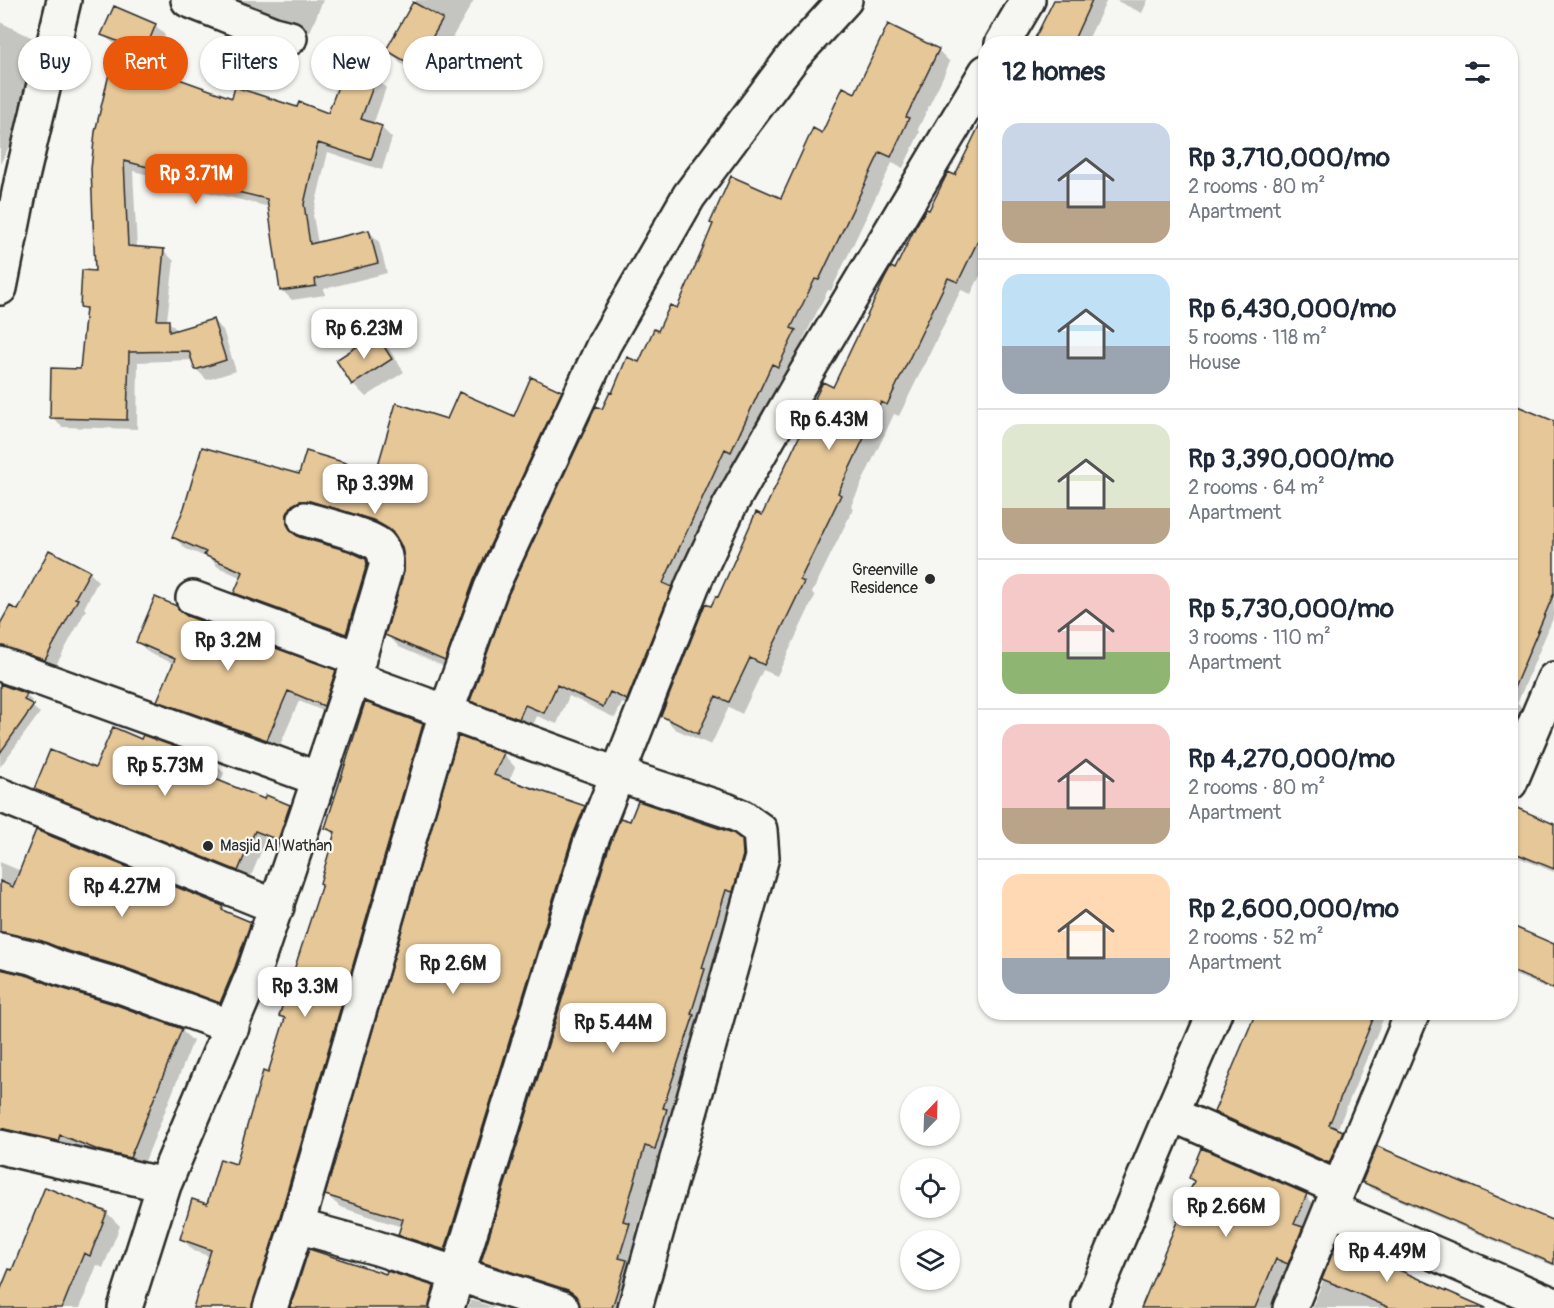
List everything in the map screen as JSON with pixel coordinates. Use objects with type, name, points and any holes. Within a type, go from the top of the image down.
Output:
[{"type":"street","points":[[0,288],[11,163],[64,0]]},
{"type":"street","points":[[188,0],[282,36]]},
{"type":"street","points":[[270,1308],[297,1226],[446,712],[491,588],[604,344],[689,196],[793,57],[845,0]]},
{"type":"street","points":[[447,1308],[586,855],[616,774],[693,584],[729,507],[978,85]]},
{"type":"street","points":[[125,1308],[164,1185],[232,1028],[277,907],[356,668],[386,567],[386,555],[378,545],[368,539],[305,519]]},
{"type":"street","points":[[193,598],[356,668],[446,712],[616,774],[726,810],[742,817],[760,830],[762,857],[635,1308]]},
{"type":"street","points":[[0,663],[319,779]]},
{"type":"street","points":[[1518,764],[1554,679]]},
{"type":"street","points":[[0,795],[277,907]]},
{"type":"street","points":[[0,950],[35,958],[59,968],[120,986],[232,1028]]},
{"type":"street","points":[[1089,1308],[1212,1020]]},
{"type":"street","points":[[1290,1308],[1410,1020]]},
{"type":"street","points":[[1171,1114],[1335,1198],[1552,1304]]},
{"type":"street","points":[[0,1147],[164,1185]]},
{"type":"street","points":[[297,1226],[377,1248],[562,1308]]},
{"type":"building","points":[[1054,0],[1092,0],[1076,36],[1036,36]]},
{"type":"building","points":[[413,2],[443,19],[433,36],[403,36],[403,60],[391,53],[391,41]]},
{"type":"building","points":[[114,6],[156,24],[151,36],[101,35]]},
{"type":"building","points":[[888,24],[939,49],[906,117],[909,118],[891,157],[880,152],[819,280],[815,279],[791,328],[796,330],[778,367],[772,364],[731,452],[725,449],[663,583],[672,587],[627,700],[610,692],[603,707],[557,685],[544,713],[525,705],[519,719],[470,701],[508,595],[596,406],[602,409],[610,392],[612,393],[627,357],[639,362],[654,329],[658,331],[670,305],[677,308],[731,176],[781,198],[813,128],[822,133],[843,87],[855,93]]},
{"type":"building","points":[[188,82],[200,87],[200,90],[210,90],[232,98],[234,90],[244,90],[297,107],[299,102],[328,113],[337,90],[372,90],[361,119],[382,126],[371,160],[318,143],[304,204],[310,244],[369,230],[378,263],[315,279],[316,286],[280,291],[267,199],[195,182],[196,179],[124,161],[128,246],[164,249],[157,320],[169,320],[169,332],[213,319],[226,360],[195,370],[189,351],[129,352],[127,420],[50,418],[51,368],[80,369],[86,308],[80,307],[82,270],[95,271],[91,169],[95,132],[105,90],[188,90]]},
{"type":"building","points":[[978,128],[978,241],[958,282],[948,278],[887,405],[881,402],[838,493],[841,495],[800,580],[804,582],[764,665],[750,658],[729,702],[716,696],[698,734],[661,716],[705,604],[711,606],[716,596],[718,597],[756,512],[762,515],[823,382],[833,387],[891,267],[895,269],[916,226],[926,209],[929,210],[948,172],[955,175]]},
{"type":"building","points":[[376,334],[392,359],[352,385],[336,360]]},
{"type":"building","points":[[531,377],[562,391],[474,580],[445,661],[385,635],[404,572],[404,559],[402,547],[395,535],[373,520],[310,501],[300,501],[292,505],[287,514],[287,524],[299,537],[349,551],[366,559],[367,564],[346,634],[234,593],[243,572],[204,555],[206,552],[172,537],[184,508],[202,447],[299,474],[306,451],[376,472],[396,403],[447,419],[459,392],[514,416]]},
{"type":"building","points":[[1518,406],[1554,421],[1554,593],[1518,678]]},
{"type":"building","points":[[49,550],[90,571],[75,598],[78,599],[45,660],[0,646],[0,624],[10,606],[18,610]]},
{"type":"building","points":[[155,597],[177,606],[187,616],[336,670],[324,706],[288,691],[267,740],[157,701],[175,659],[136,642]]},
{"type":"building","points":[[0,684],[27,694],[24,700],[34,705],[0,753]]},
{"type":"building","points":[[365,702],[423,724],[252,1308],[193,1308],[211,1250],[180,1239],[192,1199],[207,1204],[220,1159],[236,1164],[263,1071],[268,1073],[285,1018],[279,1016],[322,884],[320,883],[335,832],[325,828]]},
{"type":"building","points":[[113,727],[141,739],[143,735],[214,761],[208,776],[264,799],[266,795],[290,805],[278,840],[255,831],[238,871],[34,789],[50,750],[95,768]]},
{"type":"building","points":[[458,736],[504,753],[494,775],[585,806],[572,838],[445,1250],[398,1235],[403,1219],[325,1195]]},
{"type":"building","points":[[638,801],[733,833],[742,840],[743,855],[733,892],[726,890],[702,968],[705,969],[691,1014],[694,1015],[663,1108],[667,1109],[655,1149],[645,1146],[623,1221],[630,1223],[619,1258],[627,1260],[612,1308],[580,1308],[576,1296],[568,1290],[481,1262],[608,850],[620,818],[630,821]]},
{"type":"building","points":[[1518,808],[1554,824],[1554,869],[1518,854]]},
{"type":"building","points":[[36,830],[223,906],[222,910],[251,922],[220,1003],[126,968],[42,941],[0,932],[0,881],[13,887]]},
{"type":"building","points":[[1518,928],[1554,944],[1554,989],[1518,973]]},
{"type":"building","points":[[0,969],[29,976],[114,1004],[182,1029],[130,1158],[98,1150],[60,1135],[58,1141],[0,1128]]},
{"type":"building","points":[[1253,1020],[1373,1020],[1329,1125],[1343,1131],[1329,1163],[1214,1112]]},
{"type":"building","points":[[1377,1146],[1554,1221],[1554,1264],[1362,1182]]},
{"type":"building","points":[[1201,1148],[1307,1194],[1294,1224],[1303,1227],[1288,1264],[1276,1259],[1255,1308],[1141,1308],[1194,1181],[1189,1178]]},
{"type":"building","points":[[45,1187],[107,1212],[90,1256],[84,1253],[62,1308],[0,1308],[0,1291],[9,1269],[12,1270]]},
{"type":"building","points":[[1337,1242],[1486,1308],[1390,1308],[1322,1279]]},
{"type":"building","points":[[309,1249],[386,1274],[387,1271],[434,1286],[429,1308],[290,1308]]},
{"type":"place","name":"Greenville Residence","points":[[930,579]]},
{"type":"place","name":"Masjid Al Wathan","points":[[208,846]]}]
